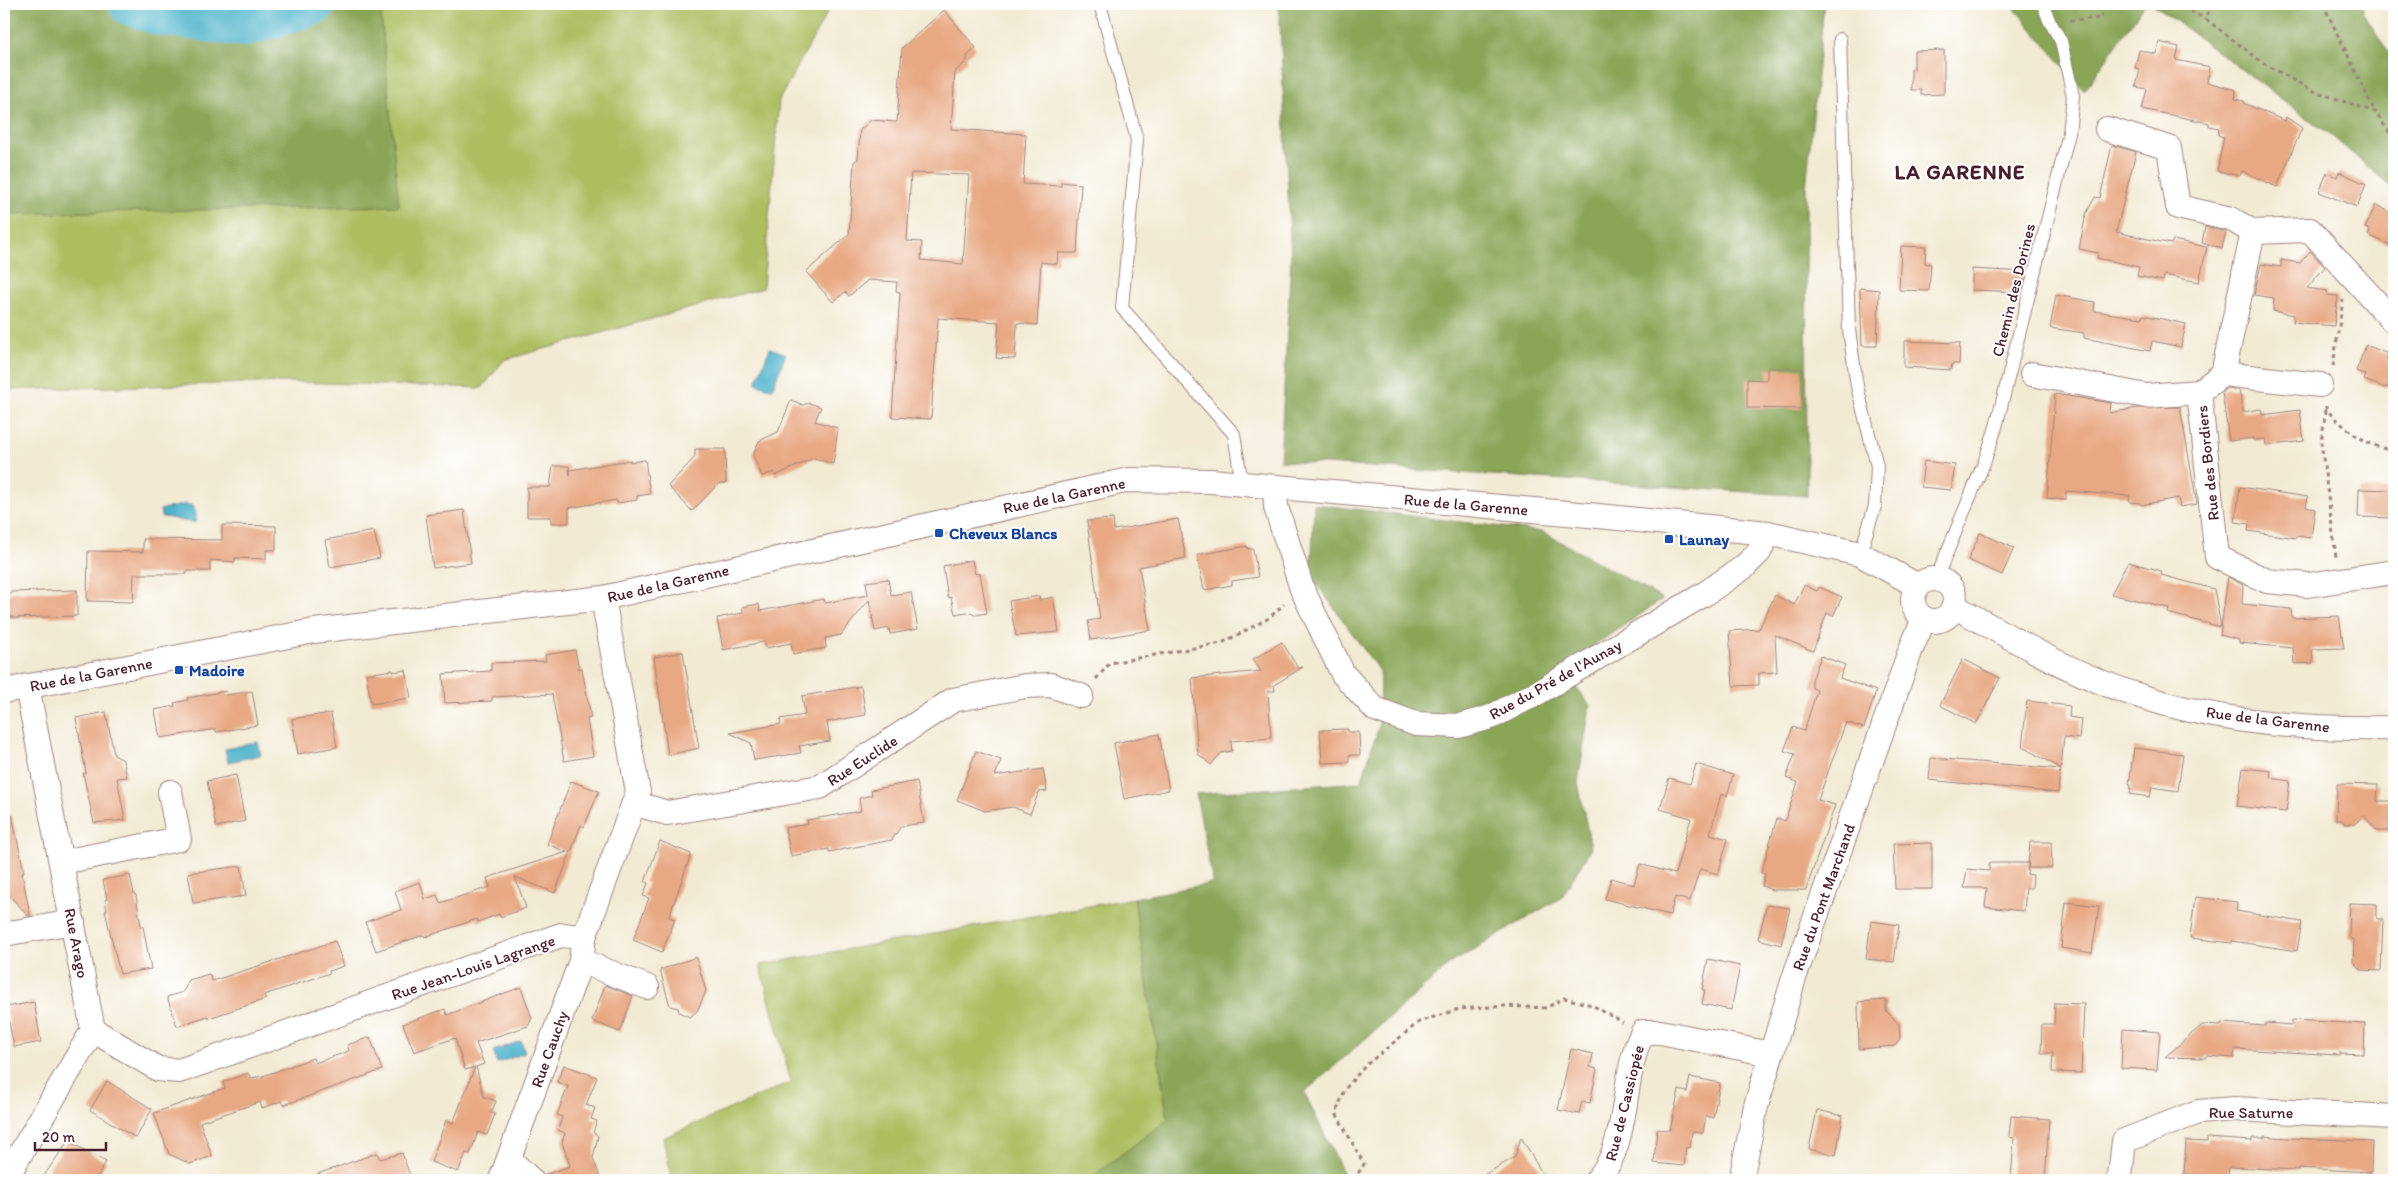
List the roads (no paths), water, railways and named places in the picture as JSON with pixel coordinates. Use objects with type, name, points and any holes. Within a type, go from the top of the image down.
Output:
[{"type":"street","points":[[2107,129],[2169,148],[2178,207],[2231,219],[2253,232],[2310,230],[2394,322]]},
{"type":"street","points":[[2253,232],[2223,374],[2326,385]]},
{"type":"street","points":[[2032,374],[2146,396],[2199,392]]},
{"type":"street","name":"Rue des Bordiers","points":[[2223,374],[2199,392],[2217,557],[2266,581],[2308,585],[2394,572]]},
{"type":"street","name":"Rue de la Garenne","points":[[4,691],[314,631],[603,598],[1129,480],[1211,481],[1768,533],[1860,554],[1927,583],[1947,584],[1954,594],[1954,606],[2073,670],[2146,698],[2230,718],[2300,725],[2394,728]]},
{"type":"street","name":"Rue du Pré de l'Aunay","points":[[1274,487],[1276,507],[1302,589],[1343,674],[1375,709],[1416,724],[1459,726],[1491,717],[1539,692],[1706,593],[1744,567],[1759,552],[1768,533]]},
{"type":"street","points":[[1927,583],[1913,598],[1913,604],[1919,615],[1930,621],[1942,619],[1951,612],[1954,606]]},
{"type":"street","points":[[584,937],[638,792],[603,598]]},
{"type":"street","name":"Rue du Pont Marchand","points":[[1741,1180],[1756,1106],[1798,969],[1911,649],[1924,619]]},
{"type":"street","name":"Rue Arago","points":[[27,686],[93,1030]]},
{"type":"street","name":"Rue Euclide","points":[[634,803],[667,813],[820,787],[953,700],[1025,686],[1051,686],[1081,696]]},
{"type":"street","points":[[62,862],[179,838],[170,792]]},
{"type":"street","points":[[4,934],[73,922]]},
{"type":"street","name":"Rue Jean-Louis Lagrange","points":[[93,1030],[158,1069],[179,1071],[561,935],[584,937]]},
{"type":"street","name":"Rue Cauchy","points":[[531,1180],[505,1170],[581,961],[584,937]]},
{"type":"street","points":[[581,961],[647,986]]},
{"type":"street","points":[[6,1180],[93,1030]]},
{"type":"street","name":"Rue de Cassiopée","points":[[1596,1180],[1607,1169],[1616,1140],[1634,1048],[1643,1032],[1660,1032],[1772,1054]]},
{"type":"street","name":"Rue Saturne","points":[[2118,1180],[2124,1141],[2198,1112],[2234,1109],[2394,1116]]},
{"type":"lane","points":[[1100,4],[1137,140],[1122,308],[1234,434],[1242,484]]},
{"type":"lane","name":"Chemin des Dorines","points":[[1927,583],[1984,463],[1996,427],[2069,133],[2073,96],[2061,41],[2049,20],[2043,4]]},
{"type":"lane","points":[[1840,40],[1849,330],[1857,386],[1877,466],[1875,506],[1860,554]]},
{"type":"water","points":[[770,348],[786,354],[772,389],[756,383]]},
{"type":"water","points":[[186,504],[193,506],[196,513],[196,522],[161,517],[160,510]]},
{"type":"water","points":[[258,742],[261,755],[228,762],[225,749]]},
{"type":"water","points":[[521,1041],[525,1053],[497,1063],[493,1051]]},
{"type":"waterway","points":[[129,4],[160,15],[245,26],[315,4]]},
{"type":"place","name":"Cheveux Blancs","points":[[939,533]]},
{"type":"place","name":"Launay","points":[[1669,539]]},
{"type":"place","name":"Madoire","points":[[179,670]]},
{"type":"district","name":"LA GARENNE","points":[[1960,172]]}]
